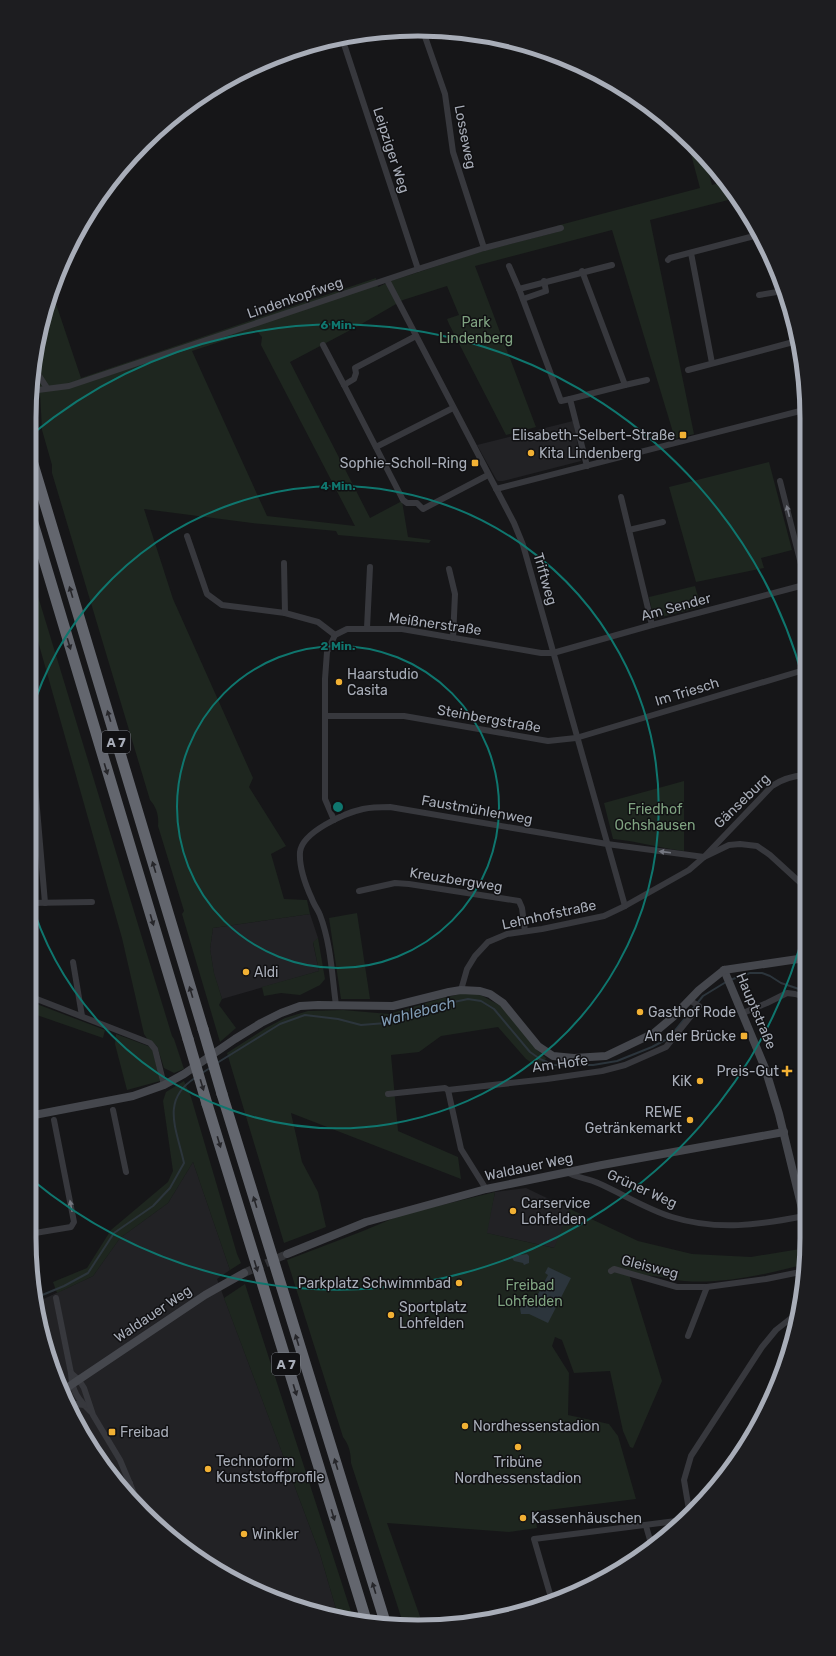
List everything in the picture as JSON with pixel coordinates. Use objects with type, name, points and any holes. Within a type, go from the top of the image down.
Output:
[{"type":"highway","name":"A 7","points":[[36,474],[222,1094],[384,1618]]},
{"type":"highway","name":"A 7","points":[[36,533],[207,1104],[365,1617]]},
{"type":"main road","points":[[36,1115],[133,1096],[164,1085],[184,1074],[235,1039],[281,1013],[300,1006],[393,1006],[461,990],[480,991],[490,994],[498,999],[511,1012],[538,1046],[553,1056],[561,1058],[597,1058],[621,1050],[644,1039],[663,1027],[693,1002],[708,982],[726,973],[800,959]]},
{"type":"main road","name":"Hauptstraße","points":[[726,973],[766,1068],[800,1184]]},
{"type":"main road","name":"Waldauer Weg","points":[[287,1254],[366,1222],[486,1189],[567,1172],[784,1132]]},
{"type":"main road","name":"Waldauer Weg","points":[[67,1388],[205,1295],[244,1274]]},
{"type":"street","name":"Losseweg","points":[[425,36],[445,94],[453,152],[484,248]]},
{"type":"street","name":"Leipziger Weg","points":[[344,43],[418,269]]},
{"type":"street","name":"Lindenkopfweg","points":[[37,390],[69,386],[418,269],[484,248],[561,228]]},
{"type":"street","points":[[668,260],[670,258],[691,252],[754,236]]},
{"type":"street","points":[[691,252],[712,363]]},
{"type":"street","points":[[519,289],[582,271],[612,265]]},
{"type":"street","points":[[509,266],[523,299],[561,402],[647,380]]},
{"type":"street","points":[[582,271],[625,385]]},
{"type":"street","name":"Triftweg","points":[[387,280],[514,523],[523,545],[576,738],[625,906]]},
{"type":"street","points":[[523,299],[546,291],[544,281]]},
{"type":"street","points":[[759,295],[779,292]]},
{"type":"street","points":[[344,385],[354,379],[356,375],[355,368],[416,336]]},
{"type":"street","points":[[688,370],[793,342]]},
{"type":"street","points":[[323,345],[404,502],[409,504],[417,503],[423,509],[488,475]]},
{"type":"street","points":[[38,375],[46,388]]},
{"type":"street","points":[[570,399],[587,466]]},
{"type":"street","points":[[376,447],[453,408]]},
{"type":"street","points":[[496,489],[800,411]]},
{"type":"street","points":[[780,481],[800,560]]},
{"type":"street","points":[[621,497],[652,625]]},
{"type":"street","points":[[629,530],[663,522]]},
{"type":"street","points":[[187,536],[207,594],[217,602],[285,613],[318,622],[335,635],[327,652],[325,679],[325,799],[334,820]]},
{"type":"street","points":[[284,562],[285,613]]},
{"type":"street","points":[[367,628],[370,567]]},
{"type":"street","points":[[449,569],[455,594],[453,638]]},
{"type":"street","name":"Am Sender","points":[[553,653],[800,586]]},
{"type":"street","name":"Meißnerstraße","points":[[335,635],[348,629],[402,629],[541,653],[553,653]]},
{"type":"street","name":"Im Triesch","points":[[576,738],[800,671]]},
{"type":"street","name":"Steinbergstraße","points":[[325,716],[404,716],[548,741],[576,738]]},
{"type":"street","name":"Gänseburg","points":[[704,857],[772,786],[783,779],[800,776]]},
{"type":"street","points":[[36,797],[45,903]]},
{"type":"street","name":"Faustmühlenweg","points":[[336,1005],[328,942],[320,915],[308,890],[302,870],[300,852],[306,840],[334,820],[364,809],[378,807],[390,808],[607,844],[704,857]]},
{"type":"street","points":[[704,857],[729,845],[740,844],[757,846],[800,883]]},
{"type":"street","name":"Lehnhofstraße","points":[[461,990],[467,969],[475,956],[488,942],[507,934],[542,929],[604,916],[625,906],[689,870],[704,857]]},
{"type":"street","name":"Kreuzbergweg","points":[[359,892],[395,883],[519,901],[522,908],[525,931]]},
{"type":"street","points":[[36,904],[92,902]]},
{"type":"street","points":[[73,962],[82,1016]]},
{"type":"street","points":[[743,1013],[768,1003],[787,993],[800,996]]},
{"type":"street","points":[[36,999],[150,1043],[155,1049],[164,1085]]},
{"type":"street","name":"Am Hofe","points":[[388,1094],[445,1088],[448,1090],[547,1079],[602,1071],[625,1065],[666,1047],[699,1006],[693,1002]]},
{"type":"street","points":[[448,1090],[461,1149],[486,1189]]},
{"type":"street","points":[[113,1110],[126,1172]]},
{"type":"street","points":[[36,1233],[71,1227],[74,1222],[54,1120]]},
{"type":"street","name":"Grüner Weg","points":[[567,1172],[572,1175],[597,1182],[636,1202],[671,1217],[701,1224],[748,1226],[800,1217]]},
{"type":"street","name":"Gleisweg","points":[[611,1271],[614,1269],[677,1287],[707,1288],[798,1272]]},
{"type":"street","points":[[688,1336],[707,1288]]},
{"type":"street","points":[[56,1298],[77,1397],[93,1415],[120,1460],[134,1493]]},
{"type":"street","points":[[689,1507],[684,1480],[691,1456],[762,1347],[776,1330],[790,1319]]},
{"type":"street","points":[[75,1382],[84,1388],[93,1415]]},
{"type":"street","points":[[74,1404],[84,1405]]},
{"type":"street","points":[[551,1596],[534,1539],[674,1522]]},
{"type":"street","points":[[646,1526],[650,1541]]},
{"type":"shaded area","name":"Kita Lindenberg","points":[[573,421],[581,461],[503,481],[498,481],[496,479],[477,445]]},
{"type":"shaded area","points":[[310,914],[318,938],[313,943],[319,971],[222,999],[214,974],[210,949],[213,928]]},
{"type":"shaded area","points":[[193,1162],[230,1270],[217,1279],[320,1554],[337,1611],[295,1600],[249,1581],[206,1556],[185,1541],[148,1508],[115,1471],[87,1429],[65,1384],[49,1337],[41,1300],[93,1276],[120,1238],[168,1203]]},
{"type":"shaded area","points":[[526,1188],[570,1209],[555,1248],[486,1233],[495,1192]]},
{"type":"shaded area","points":[[527,1254],[529,1256],[529,1263],[524,1265],[523,1263],[514,1261],[512,1258],[513,1256]]},
{"type":"shaded area","points":[[548,1267],[571,1278],[548,1323],[529,1314],[521,1314],[519,1302],[536,1298],[548,1275],[545,1273]]},
{"type":"green space","name":"Park Lindenberg","points":[[690,150],[708,169],[712,185],[719,183],[731,199],[650,220],[694,434],[675,439],[612,230],[475,266],[536,427],[506,435],[447,319],[459,315],[447,286],[403,300],[290,362],[370,518],[402,501],[408,537],[431,540],[429,543],[338,535],[336,531],[252,523],[144,509],[173,599],[253,778],[249,787],[286,846],[271,854],[284,899],[307,900],[310,914],[213,928],[210,949],[214,973],[222,999],[219,1005],[236,1028],[220,1042],[182,914],[184,911],[158,826],[157,812],[150,800],[52,473],[52,465],[42,430],[40,393],[37,388],[39,368],[43,343],[55,300],[81,378],[376,278],[378,287],[391,281],[483,251],[557,232],[556,226],[700,188]],"holes":[[[256,330],[262,337],[261,345],[355,526],[267,516],[192,351]]]},
{"type":"green space","points":[[769,462],[792,550],[761,558],[764,568],[696,582],[669,487]]},
{"type":"green space","points":[[695,586],[701,607],[654,619],[649,597]]},
{"type":"green space","points":[[36,590],[172,1036],[184,1069],[174,1073],[164,1068],[157,1046],[148,1040],[144,1034],[122,938],[36,634]]},
{"type":"green space","name":"Friedhof Ochshausen","points":[[684,781],[684,851],[613,839],[604,803]]},
{"type":"green space","points":[[357,913],[370,999],[341,999],[329,918]]},
{"type":"green space","points":[[318,938],[325,979],[320,985],[300,995],[281,993],[264,996],[262,987],[319,971],[313,942]]},
{"type":"green space","points":[[477,993],[503,1007],[535,1048],[546,1058],[541,1069],[526,1059],[498,1027],[441,1036],[419,1052],[391,1055],[398,1131],[458,1157],[461,1179],[291,1113],[302,1162],[318,1192],[326,1227],[284,1243],[227,1053],[266,1028],[285,1018],[308,1011],[343,1010],[389,1014],[443,998],[460,994]]},
{"type":"green space","points":[[36,1004],[105,1030],[103,1038],[36,1015]]},
{"type":"green space","points":[[116,1034],[148,1046],[153,1050],[160,1081],[127,1090],[115,1044]]},
{"type":"green space","points":[[184,1081],[191,1097],[237,1254],[241,1263],[230,1270],[193,1162],[168,1203],[120,1238],[93,1276],[57,1293],[53,1282],[87,1268],[111,1230],[168,1182],[173,1171],[163,1101],[166,1092]]},
{"type":"green space","name":"Freibad Lohfelden","points":[[495,1192],[487,1233],[554,1248],[570,1209],[638,1241],[692,1254],[751,1257],[800,1249],[799,1266],[761,1275],[730,1280],[699,1282],[658,1276],[629,1274],[662,1381],[633,1448],[630,1447],[623,1431],[610,1371],[574,1373],[562,1340],[555,1337],[552,1346],[569,1373],[568,1415],[609,1424],[618,1436],[636,1499],[532,1512],[537,1528],[509,1532],[387,1523],[421,1620],[402,1619],[351,1463],[349,1449],[343,1437],[287,1260],[401,1215]]},
{"type":"green space","points":[[245,1284],[352,1614],[337,1611],[320,1554],[224,1298]]},
{"type":"waterway","name":"Wahlebach","points":[[730,980],[750,973],[762,973],[781,983],[800,989]]},
{"type":"waterway","name":"Wahlebach","points":[[217,1063],[280,1024],[305,1015],[338,1019],[361,1025],[386,1023],[468,999],[481,1001],[494,1009],[530,1052],[540,1059],[554,1065],[593,1065],[617,1061],[652,1047],[669,1038],[703,996],[726,982]]},
{"type":"waterway","name":"Wahlebach","points":[[202,1073],[210,1068]]},
{"type":"waterway","name":"Wahlebach","points":[[40,1296],[64,1286],[88,1273],[114,1233],[153,1206],[170,1188],[184,1163],[175,1127],[174,1106],[184,1087],[195,1078]]},
{"type":"tunnel","points":[[244,1273],[287,1254]]},
{"type":"place","name":"Elisabeth-Selbert-Straße","points":[[683,435]]},
{"type":"place","name":"Kita Lindenberg","points":[[531,453]]},
{"type":"place","name":"Sophie-Scholl-Ring","points":[[475,463]]},
{"type":"place","name":"Haarstudio Casita","points":[[339,682]]},
{"type":"place","name":"Aldi","points":[[246,972]]},
{"type":"place","name":"Gasthof Rode","points":[[640,1012]]},
{"type":"place","name":"An der Brücke","points":[[744,1036]]},
{"type":"place","name":"Preis-Gut","points":[[787,1071]]},
{"type":"place","name":"KiK","points":[[700,1081]]},
{"type":"place","name":"REWE Getränkemarkt","points":[[690,1120]]},
{"type":"place","name":"Carservice Lohfelden","points":[[513,1211]]},
{"type":"place","name":"Parkplatz Schwimmbad","points":[[459,1283]]},
{"type":"place","name":"Sportplatz Lohfelden","points":[[391,1315]]},
{"type":"place","name":"Nordhessenstadion","points":[[465,1426]]},
{"type":"place","name":"Freibad","points":[[112,1432]]},
{"type":"place","name":"Tribüne Nordhessenstadion","points":[[518,1447]]},
{"type":"place","name":"Technoform Kunststoffprofile","points":[[208,1469]]},
{"type":"place","name":"Kassenhäuschen","points":[[523,1518]]},
{"type":"place","name":"Winkler","points":[[244,1534]]}]
